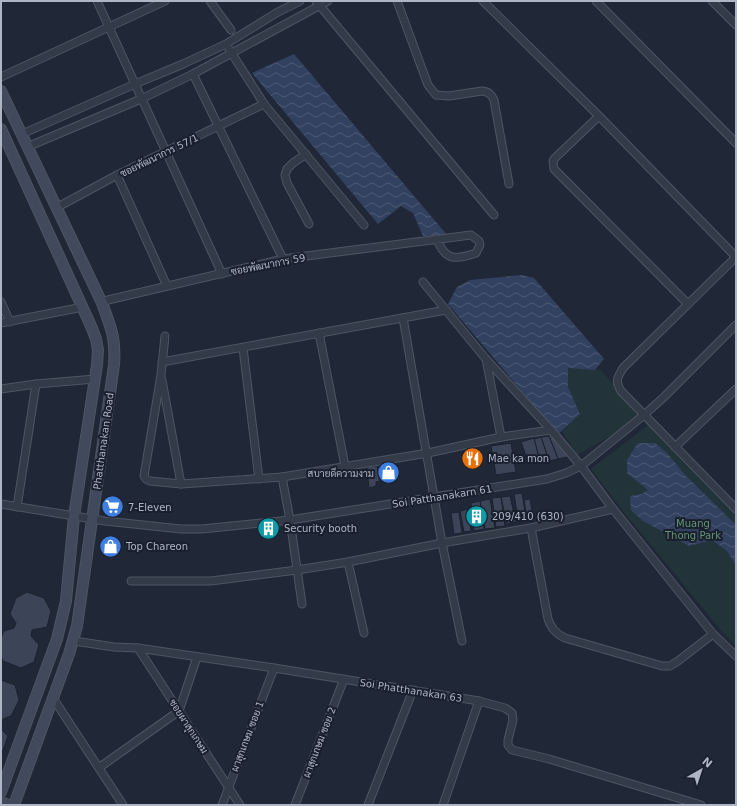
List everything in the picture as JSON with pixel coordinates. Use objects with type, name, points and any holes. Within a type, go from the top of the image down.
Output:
[{"type":"main road","name":"Phatthanakan Road","points":[[1,92],[102,303],[115,342],[115,358],[74,641],[14,805]]},
{"type":"main road","name":"Phatthanakan Road","points":[[1,129],[83,307],[96,339],[98,350],[74,516],[66,601],[61,628],[1,792]]},
{"type":"main road","points":[[1,802],[9,805]]},
{"type":"street","points":[[97,1],[108,28],[222,274]]},
{"type":"street","points":[[1,77],[165,1]]},
{"type":"street","points":[[210,1],[231,30]]},
{"type":"street","points":[[278,12],[286,1]]},
{"type":"street","points":[[22,134],[226,44],[278,12],[300,1]]},
{"type":"street","points":[[28,147],[141,99],[193,74],[318,3],[328,1]]},
{"type":"street","points":[[397,1],[428,85],[436,95],[449,96],[482,91],[488,92],[492,95],[509,184]]},
{"type":"street","points":[[484,1],[599,116],[736,257],[623,368],[618,376],[617,384],[621,391],[736,509]]},
{"type":"street","points":[[596,1],[736,143]]},
{"type":"street","points":[[712,1],[736,25]]},
{"type":"street","points":[[318,3],[494,214]]},
{"type":"street","points":[[226,44],[264,104],[364,225]]},
{"type":"street","points":[[193,74],[283,259]]},
{"type":"street","name":"ซอยพัฒนาการ 57/1","points":[[56,208],[117,175],[264,104]]},
{"type":"street","points":[[599,116],[555,158],[553,161],[554,169],[688,304]]},
{"type":"street","points":[[306,154],[293,163],[287,169],[285,175],[287,183],[309,224]]},
{"type":"street","points":[[117,175],[167,286]]},
{"type":"street","name":"ซอยพัฒนาการ 59","points":[[102,303],[108,300],[283,259],[436,239],[471,235],[479,240],[480,245],[476,253],[458,257],[450,257],[442,251],[436,239]]},
{"type":"street","points":[[423,282],[486,358],[551,430],[581,466],[613,509],[713,634],[736,656]]},
{"type":"street","points":[[1,302],[10,322]]},
{"type":"street","points":[[1,323],[83,307]]},
{"type":"street","points":[[162,362],[446,310]]},
{"type":"street","points":[[403,318],[428,453],[442,543],[462,641]]},
{"type":"street","name":"Soi Patthanakarn 61","points":[[1,504],[74,516],[181,529],[202,529],[290,520],[547,479],[581,466],[644,415],[736,325]]},
{"type":"street","points":[[319,333],[345,466]]},
{"type":"street","points":[[164,336],[161,375],[144,476],[150,481],[181,484],[282,477],[428,453],[501,437],[551,430]]},
{"type":"street","points":[[243,348],[260,479]]},
{"type":"street","points":[[486,358],[501,437]]},
{"type":"street","points":[[161,375],[181,484]]},
{"type":"street","points":[[1,389],[36,384],[95,379]]},
{"type":"street","points":[[16,506],[36,384]]},
{"type":"street","points":[[675,447],[736,389]]},
{"type":"street","points":[[282,477],[290,520],[302,604]]},
{"type":"street","points":[[131,581],[211,581],[297,570],[531,528],[613,509]]},
{"type":"street","points":[[531,528],[548,619],[556,634],[565,638],[662,666],[670,666],[678,661],[713,634]]},
{"type":"street","points":[[348,562],[364,633]]},
{"type":"street","name":"Soi Phatthanakan 63","points":[[74,641],[138,648],[274,668],[479,701],[505,708],[512,713],[513,720],[508,740],[508,745],[512,750],[549,759],[701,805]]},
{"type":"street","name":"ซอยผาสุกเกษม","points":[[138,648],[240,805]]},
{"type":"street","points":[[100,767],[179,712],[197,657]]},
{"type":"street","name":"ผาสุกเกษม ซอย 1","points":[[222,805],[274,668]]},
{"type":"street","name":"ผาสุกเกษม ซอย 2","points":[[295,805],[344,679]]},
{"type":"street","points":[[368,805],[413,690]]},
{"type":"street","points":[[53,698],[100,767],[123,805]]},
{"type":"street","points":[[443,805],[479,701]]},
{"type":"green space","points":[[568,368],[600,370],[646,416],[577,455],[562,431],[580,414],[568,387]]},
{"type":"green space","name":"Muang Thong Park","points":[[651,423],[736,512],[736,646],[720,629],[623,511],[591,469]]},
{"type":"water","points":[[294,54],[447,235],[423,236],[413,213],[401,206],[378,224],[252,73]]},
{"type":"water","points":[[522,275],[534,278],[604,359],[595,370],[568,368],[568,387],[580,414],[558,434],[448,304],[457,287],[470,280]]},
{"type":"water","points":[[638,443],[655,443],[667,453],[686,476],[736,525],[736,565],[727,551],[712,540],[689,546],[643,521],[631,510],[630,496],[642,494],[648,490],[627,473],[627,460]]},
{"type":"building","points":[[552,434],[571,456],[558,459],[549,436]]},
{"type":"building","points":[[549,436],[558,459],[549,461],[541,437]]},
{"type":"building","points":[[541,437],[549,461],[540,462],[534,439]]},
{"type":"building","points":[[534,438],[540,462],[529,464],[521,442]]},
{"type":"building","points":[[511,443],[516,472],[496,475],[491,446]]},
{"type":"building","name":"สบายดีความงาม","points":[[395,464],[398,480],[384,484],[380,466]]},
{"type":"building","points":[[377,466],[380,481],[376,482],[376,486],[369,488],[367,467]]},
{"type":"building","points":[[522,493],[526,518],[518,520],[514,494]]},
{"type":"building","points":[[510,496],[516,522],[507,524],[501,497]]},
{"type":"building","points":[[501,497],[505,526],[496,527],[492,498]]},
{"type":"building","points":[[490,499],[495,528],[485,529],[480,501]]},
{"type":"building","points":[[530,499],[533,516],[527,518],[524,500]]},
{"type":"building","name":"209/410 (630)","points":[[480,501],[484,529],[474,531],[471,503]]},
{"type":"building","points":[[468,509],[471,531],[464,532],[460,511]]},
{"type":"building","points":[[459,512],[462,533],[454,534],[451,513]]},
{"type":"building","name":"Security booth","points":[[270,524],[271,530],[265,531],[264,525]]},
{"type":"building","points":[[27,592],[44,598],[51,611],[47,627],[32,630],[31,636],[39,645],[34,662],[21,668],[3,661],[1,656],[1,638],[4,631],[14,628],[16,623],[10,614],[16,598]]},
{"type":"building","points":[[1,680],[15,685],[19,700],[11,716],[3,719],[1,725]]},
{"type":"building","points":[[1,729],[8,736],[1,756]]},
{"type":"place","name":"Mae ka mon","points":[[473,458]]},
{"type":"place","name":"สบายดีความงาม","points":[[389,473]]},
{"type":"place","name":"7-Eleven","points":[[112,507]]},
{"type":"place","name":"209/410 (630)","points":[[477,516]]},
{"type":"place","name":"Security booth","points":[[268,528]]},
{"type":"place","name":"Top Chareon","points":[[111,546]]}]
